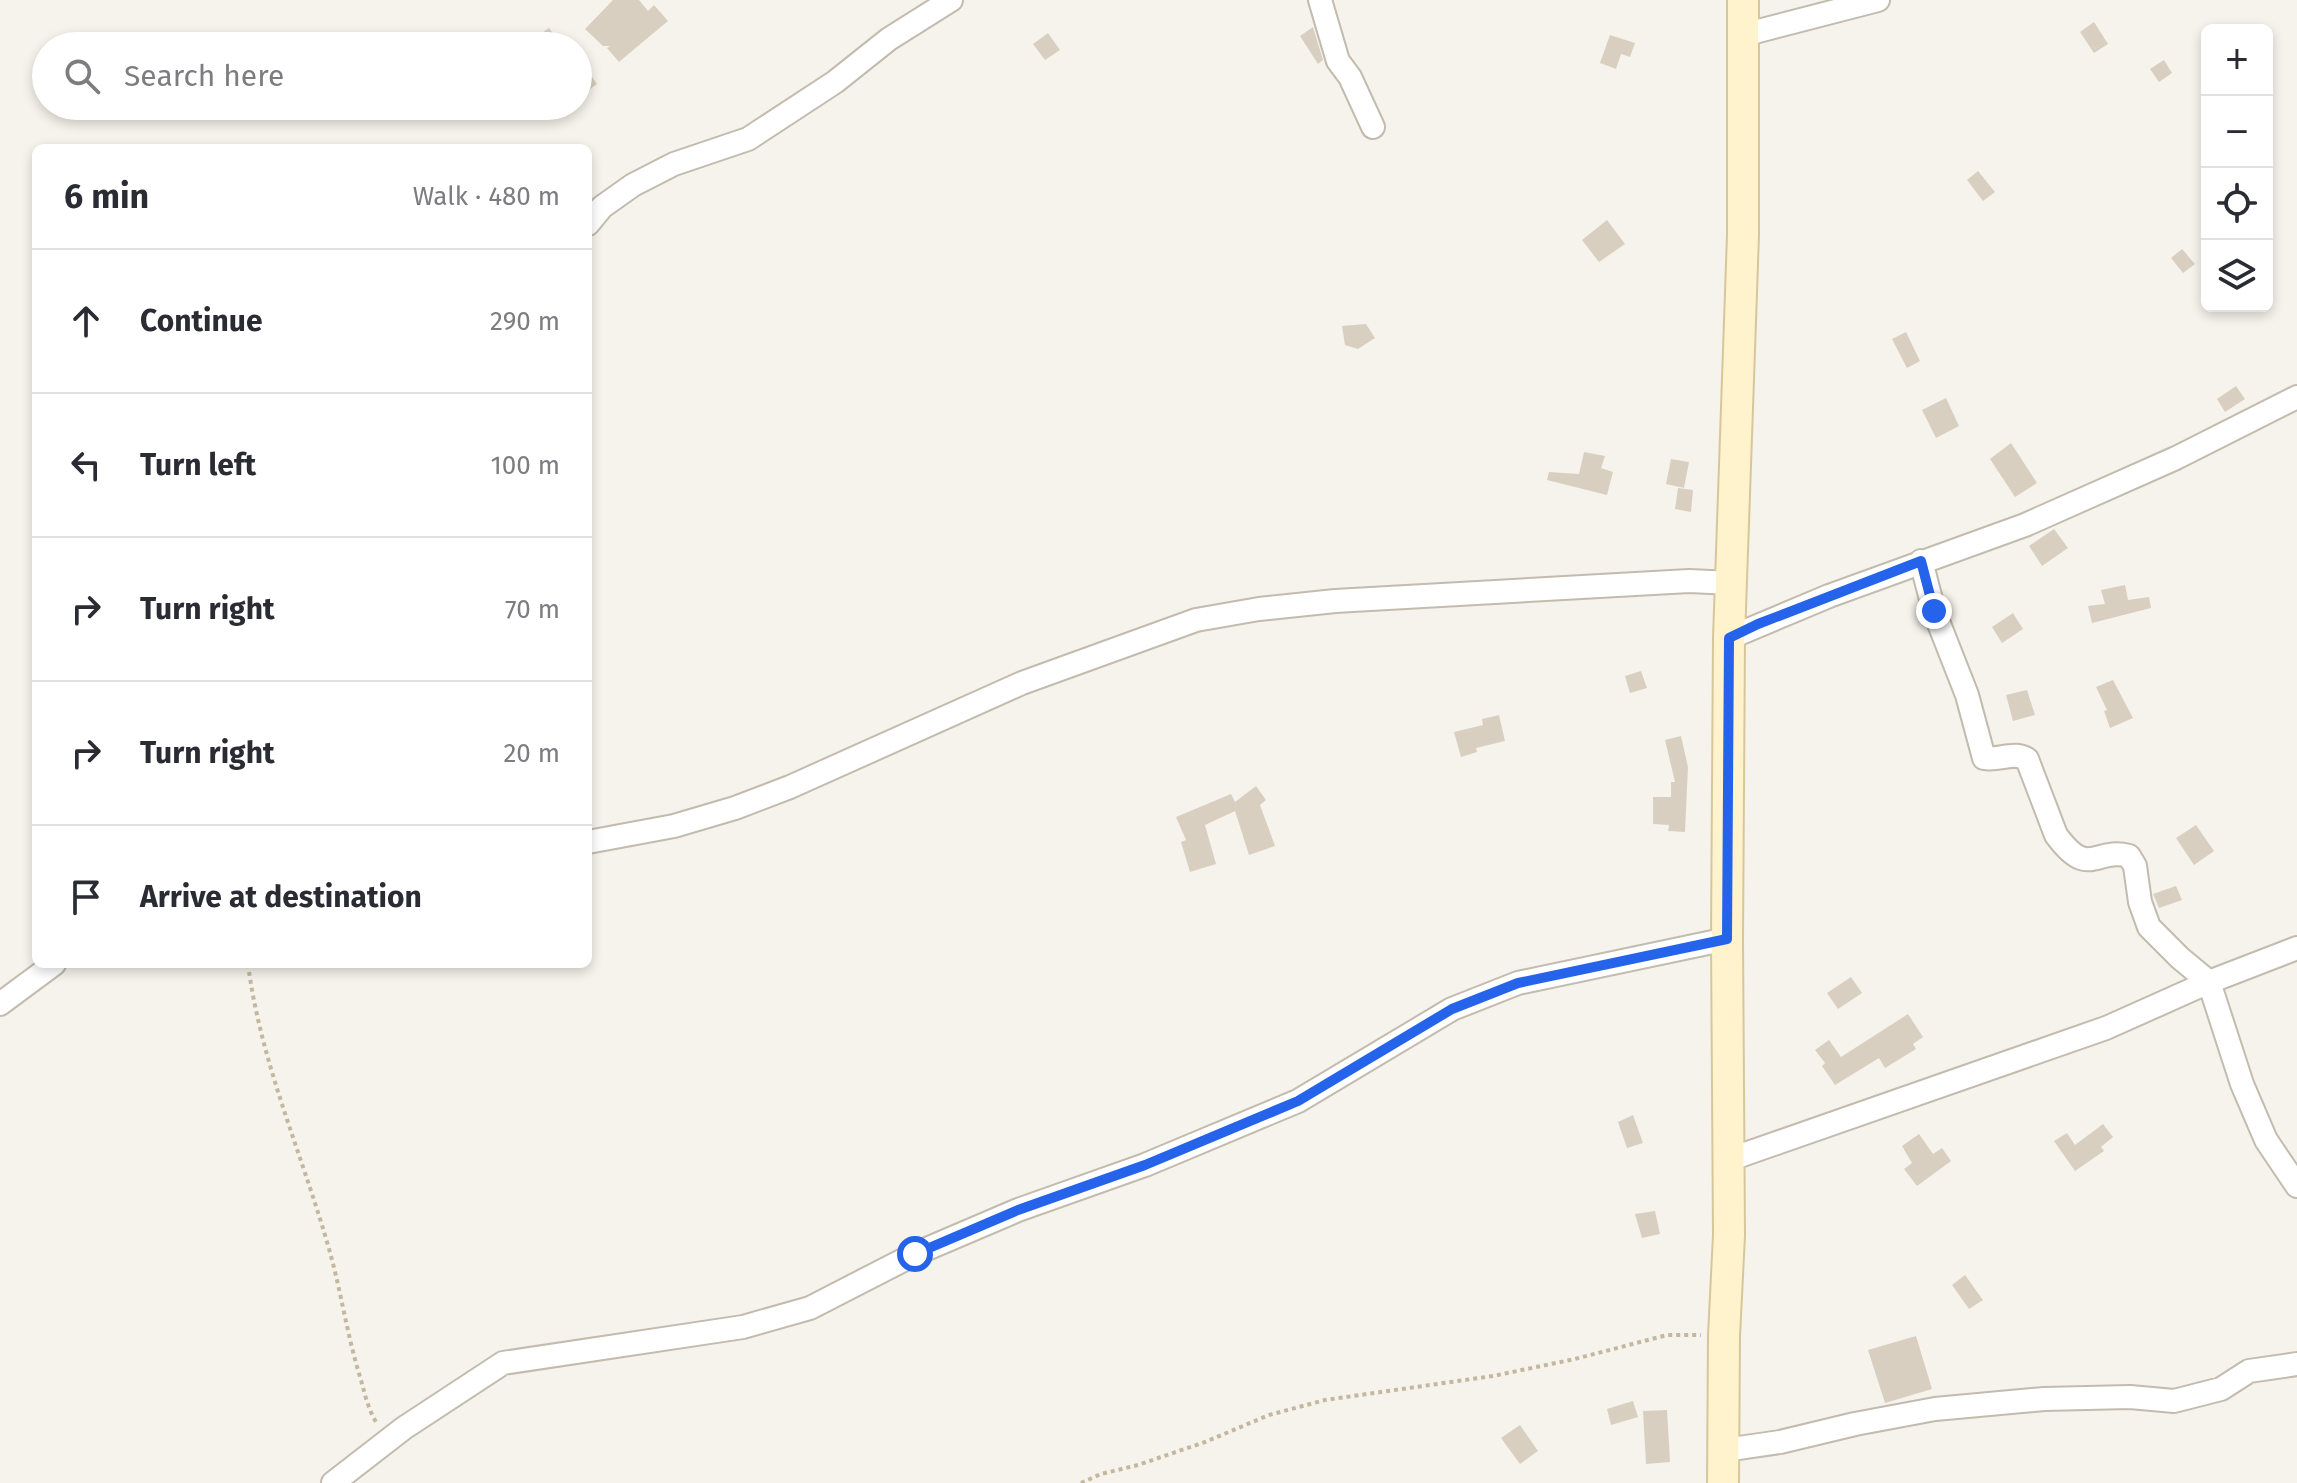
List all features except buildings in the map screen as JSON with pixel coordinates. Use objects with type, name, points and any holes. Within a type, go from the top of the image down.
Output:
[{"type":"main road","points":[[1723,1483],[1724,1336],[1729,1235],[1729,638],[1743,235],[1743,0]]},
{"type":"street","points":[[592,219],[602,207],[633,185],[674,164],[748,139],[951,0]]},
{"type":"street","points":[[1320,0],[1338,61],[1350,77],[1373,127]]},
{"type":"street","points":[[1743,35],[1878,0]]},
{"type":"street","points":[[1729,638],[1921,561],[2025,525],[2176,458],[2297,397]]},
{"type":"street","points":[[1921,561],[1934,611],[1967,695],[1984,758],[2015,755],[2027,759],[2056,835],[2063,845],[2083,860],[2093,861],[2120,854],[2129,856],[2135,866],[2140,902],[2149,927],[2209,982],[2242,1084],[2266,1140],[2297,1186]]},
{"type":"street","points":[[592,841],[674,826],[735,808],[1022,683],[1196,620],[1335,601],[1689,581],[1732,583]]},
{"type":"street","points":[[333,1483],[389,1440],[503,1363],[743,1327],[810,1308],[1018,1210],[1145,1165],[1298,1101],[1452,1009],[1518,983],[1727,939]]},
{"type":"street","points":[[1728,1160],[2106,1028],[2209,982],[2297,948]]},
{"type":"street","points":[[0,1004],[49,968]]},
{"type":"street","points":[[1725,1450],[1780,1442],[1935,1409],[2044,1399],[2130,1397],[2174,1401],[2221,1389],[2249,1371],[2297,1364]]},
{"type":"path","points":[[249,968],[265,1055],[282,1098],[331,1258],[351,1348],[375,1421],[389,1440]]},
{"type":"path","points":[[1081,1483],[1205,1442],[1269,1415],[1325,1400],[1493,1376],[1667,1335],[1724,1336]]},
{"type":"route","points":[[915,1254],[1018,1210],[1145,1165],[1298,1101],[1414,1030],[1452,1009],[1492,993],[1518,983],[1727,939],[1729,638],[1921,561],[1934,611]]}]
